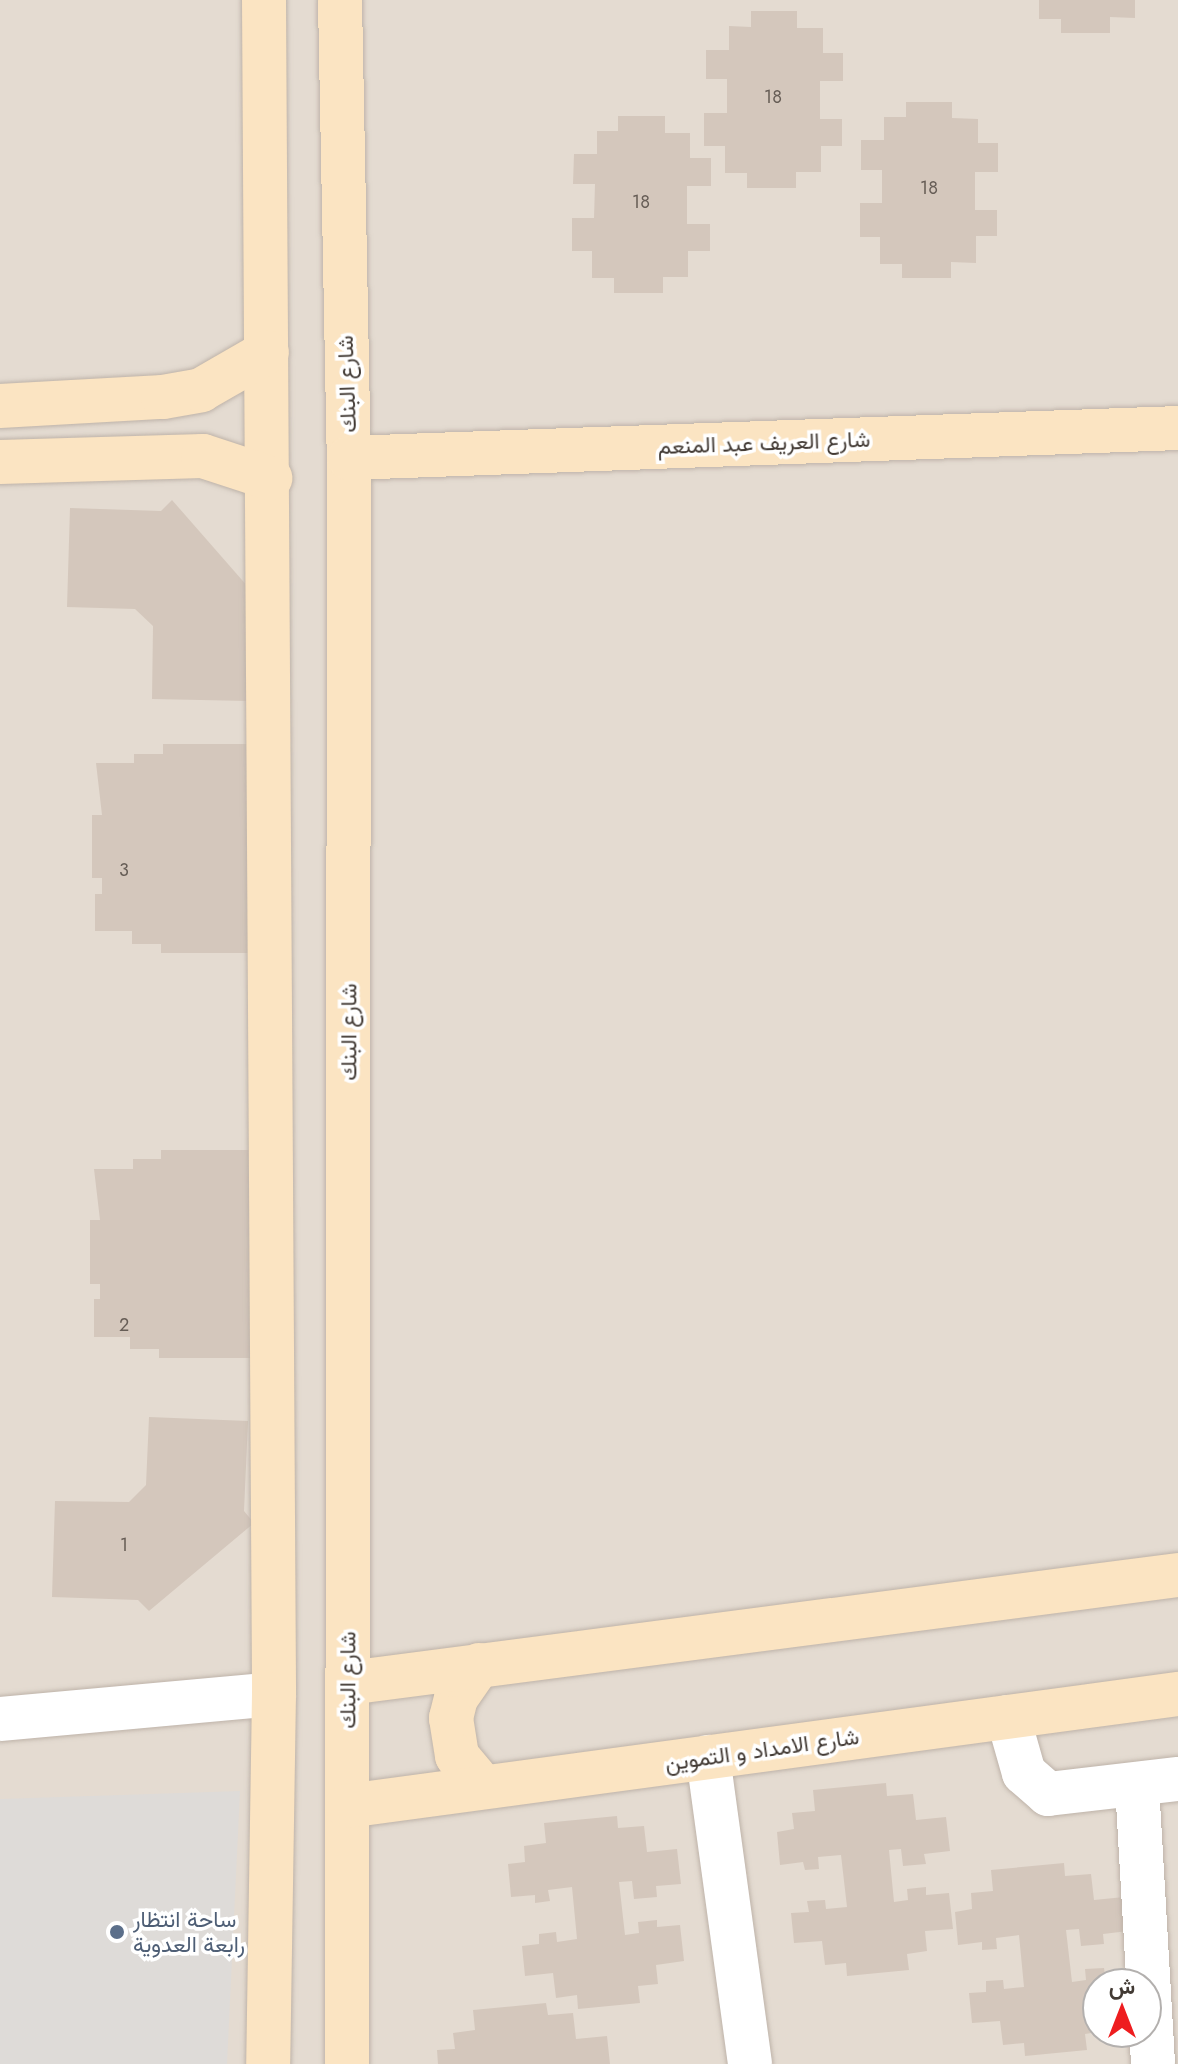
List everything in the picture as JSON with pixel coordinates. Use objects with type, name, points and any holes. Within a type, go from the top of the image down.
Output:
[{"type":"street","points":[[264,0],[270,478],[274,1694],[268,2064]]},
{"type":"street","name":"شارع البنك","points":[[340,0],[349,458],[347,2064]]},
{"type":"street","points":[[0,406],[163,397],[201,390],[267,352]]},
{"type":"street","points":[[163,397],[176,405],[185,433],[168,455]]},
{"type":"street","name":"شارع العريف عبد المنعم","points":[[349,458],[1178,428]]},
{"type":"street","points":[[0,462],[203,456],[270,478]]},
{"type":"street","points":[[348,1683],[1178,1575]]},
{"type":"street","points":[[479,1665],[456,1698],[451,1718],[457,1756],[483,1787]]},
{"type":"street","points":[[0,1719],[274,1694]]},
{"type":"street","name":"شارع الامداد و التموين","points":[[347,1806],[1178,1694]]},
{"type":"street","points":[[1008,1717],[1024,1773],[1039,1789],[1059,1795],[1157,1782],[1153,2064]]},
{"type":"street","points":[[708,1757],[750,2064]]},
{"type":"shaded area","points":[[0,0],[1178,0],[1178,2064],[0,2064]]},
{"type":"shaded area","name":"ساحة انتظار رابعة العدوية","points":[[240,1791],[227,2064],[0,2064],[0,1799]]},
{"type":"building","points":[[1039,0],[1135,0],[1135,18],[1110,17],[1110,33],[1061,33],[1061,19],[1039,19]]},
{"type":"building","points":[[751,11],[797,11],[797,28],[823,28],[823,53],[843,53],[843,81],[820,81],[820,119],[842,119],[842,146],[821,146],[821,172],[796,172],[796,188],[747,188],[747,173],[725,173],[725,146],[704,146],[704,113],[727,113],[727,79],[706,79],[706,50],[729,50],[729,26],[751,27]]},
{"type":"building","points":[[906,102],[952,102],[952,118],[978,119],[978,143],[998,143],[998,172],[975,172],[975,210],[997,210],[997,236],[976,236],[976,263],[951,262],[951,278],[902,278],[902,264],[880,264],[880,237],[860,237],[860,203],[882,203],[882,170],[861,170],[861,140],[884,140],[884,117],[906,117]]},
{"type":"building","points":[[618,116],[665,116],[665,133],[690,133],[690,158],[711,158],[711,186],[687,186],[687,224],[710,224],[710,251],[688,251],[688,277],[663,277],[663,293],[614,293],[614,278],[592,278],[592,251],[572,251],[572,218],[594,218],[595,184],[573,184],[574,154],[597,154],[597,131],[618,131]]},
{"type":"building","points":[[172,500],[263,604],[249,701],[152,699],[153,626],[135,609],[67,607],[70,508],[161,511]]},
{"type":"building","points":[[163,744],[254,744],[254,953],[161,953],[161,944],[132,944],[132,931],[95,931],[95,894],[102,894],[102,878],[92,878],[92,815],[102,815],[96,763],[134,763],[134,754],[163,754]]},
{"type":"building","points":[[161,1150],[252,1150],[252,1358],[159,1358],[159,1349],[130,1349],[130,1337],[94,1337],[94,1299],[100,1299],[100,1284],[90,1284],[90,1220],[100,1220],[94,1169],[133,1169],[133,1159],[161,1159]]},
{"type":"building","points":[[149,1417],[248,1421],[244,1511],[254,1523],[149,1611],[138,1600],[52,1597],[55,1501],[129,1502],[146,1485]]},
{"type":"building","points":[[886,1783],[887,1796],[913,1794],[916,1820],[946,1817],[950,1851],[924,1854],[926,1864],[903,1866],[901,1849],[889,1850],[894,1902],[908,1900],[907,1889],[926,1887],[926,1895],[949,1893],[953,1929],[925,1931],[927,1951],[907,1954],[909,1970],[847,1976],[846,1963],[825,1965],[822,1941],[794,1943],[791,1913],[809,1912],[807,1901],[825,1900],[826,1909],[847,1907],[841,1855],[818,1857],[819,1869],[805,1870],[803,1862],[780,1865],[777,1832],[794,1829],[792,1813],[815,1811],[813,1790]]},
{"type":"building","points":[[617,1816],[618,1828],[644,1826],[647,1852],[677,1849],[681,1884],[656,1886],[657,1897],[634,1899],[632,1881],[619,1882],[625,1935],[639,1933],[638,1922],[657,1920],[657,1927],[680,1925],[684,1961],[656,1965],[658,1984],[638,1986],[640,2003],[578,2009],[577,1995],[556,1998],[553,1973],[525,1976],[522,1946],[539,1944],[539,1934],[556,1932],[557,1942],[577,1939],[572,1887],[548,1890],[550,1901],[535,1903],[535,1895],[511,1897],[508,1864],[525,1862],[524,1846],[546,1843],[544,1823]]},
{"type":"building","points":[[1064,1863],[1065,1876],[1091,1874],[1094,1900],[1124,1897],[1128,1931],[1103,1934],[1104,1944],[1081,1946],[1079,1929],[1066,1930],[1072,1982],[1082,1981],[1082,2048],[1087,2050],[1025,2056],[1024,2043],[1003,2045],[1000,2021],[972,2023],[969,1993],[986,1992],[986,1981],[1003,1980],[1004,1989],[1024,1987],[1019,1935],[996,1938],[997,1949],[982,1950],[982,1942],[958,1945],[955,1912],[972,1909],[971,1893],[993,1891],[991,1870]]},
{"type":"building","points":[[546,2003],[548,2015],[573,2013],[576,2039],[607,2036],[610,2064],[438,2064],[437,2050],[455,2049],[453,2033],[475,2030],[473,2010]]},
{"type":"place","name":"ساحة انتظار رابعة العدوية","points":[[117,1932]]}]
